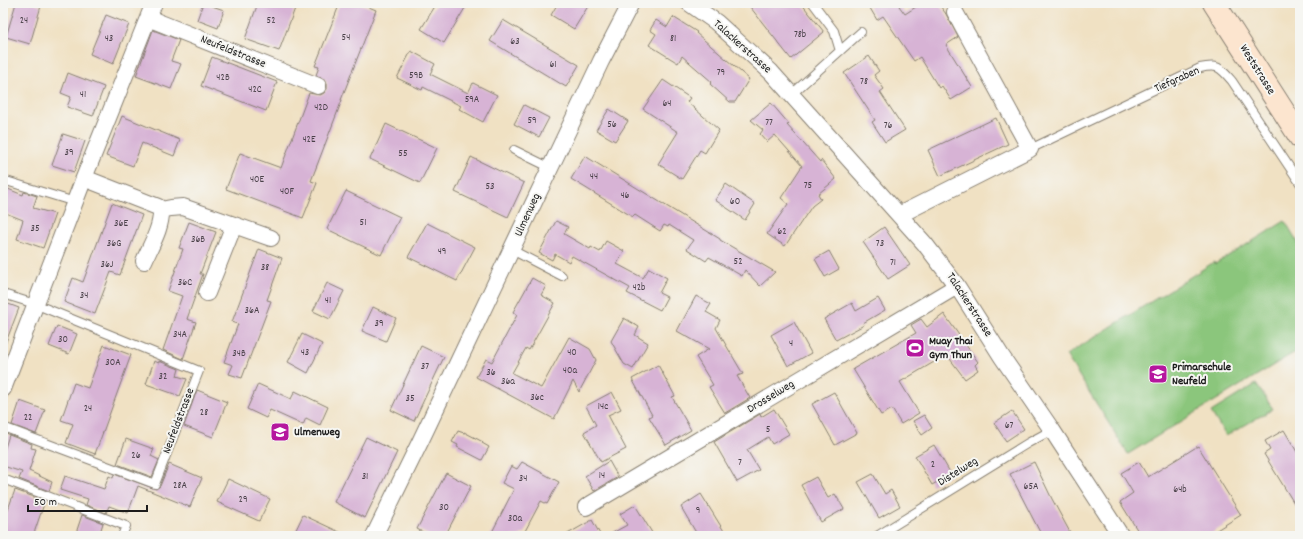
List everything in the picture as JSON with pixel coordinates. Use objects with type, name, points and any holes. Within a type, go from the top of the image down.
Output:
[{"type":"main road","name":"Weststrasse","points":[[1214,3],[1300,137]]},
{"type":"street","points":[[3,389],[84,178],[154,3]]},
{"type":"street","name":"Ulmenweg","points":[[374,536],[631,3]]},
{"type":"street","name":"Talackerstrasse","points":[[689,3],[716,22],[771,72],[925,244],[957,286],[1052,430],[1116,534]]},
{"type":"street","points":[[955,12],[1030,149]]},
{"type":"street","name":"Neufeldstrasse","points":[[148,18],[318,86]]},
{"type":"street","name":"Tiefgraben","points":[[899,215],[1030,149]]},
{"type":"street","points":[[84,178],[158,207],[161,210],[183,207],[271,238]]},
{"type":"street","points":[[144,261],[160,223],[161,210]]},
{"type":"street","points":[[207,293],[234,225]]},
{"type":"street","name":"Drosselweg","points":[[586,507],[957,286]]},
{"type":"lane","points":[[813,3],[834,31],[840,51]]},
{"type":"lane","points":[[792,94],[861,32]]},
{"type":"lane","name":"Tiefgraben","points":[[1030,149],[1200,68],[1211,66],[1218,67],[1232,81],[1300,183]]},
{"type":"lane","points":[[514,150],[551,168]]},
{"type":"lane","points":[[3,180],[75,202]]},
{"type":"lane","points":[[512,250],[562,276]]},
{"type":"lane","points":[[3,294],[35,304]]},
{"type":"lane","name":"Neufeldstrasse","points":[[3,427],[155,484],[198,371],[35,304]]},
{"type":"lane","name":"Distelweg","points":[[877,536],[1028,443],[1052,430]]},
{"type":"lane","points":[[3,479],[126,526],[122,536]]},
{"type":"green space","points":[[1285,221],[1300,246],[1300,349],[1128,454],[1066,355],[1214,262],[1215,264]]},
{"type":"green space","points":[[1256,384],[1273,409],[1226,436],[1211,412]]},
{"type":"building","points":[[16,3],[32,3],[41,6],[30,44],[6,37]]},
{"type":"building","points":[[203,3],[224,10],[218,28],[197,20]]},
{"type":"building","points":[[258,3],[297,3],[279,51],[245,39]]},
{"type":"building","points":[[340,3],[359,3],[376,10],[311,181],[317,183],[303,218],[226,189],[240,153],[281,168],[309,93],[320,95],[327,89],[326,80],[316,75],[319,67],[315,66]]},
{"type":"building","points":[[437,3],[468,3],[444,43],[421,29]]},
{"type":"building","points":[[558,3],[590,3],[574,29],[551,15]]},
{"type":"building","points":[[747,3],[801,3],[824,32],[791,59]]},
{"type":"building","points":[[867,3],[903,3],[899,6],[905,14],[922,3],[938,3],[946,14],[958,37],[946,45],[972,87],[951,100],[942,86],[939,88],[920,57],[914,61],[883,16],[877,20]]},
{"type":"building","points":[[106,15],[129,24],[113,64],[90,54]]},
{"type":"building","points":[[673,17],[697,32],[696,33],[749,79],[735,102],[730,102],[710,84],[712,82],[682,56],[678,63],[649,45],[656,34],[650,30],[656,20],[667,27]]},
{"type":"building","points":[[503,20],[579,65],[566,87],[490,41]]},
{"type":"building","points":[[153,30],[179,40],[171,61],[181,64],[171,89],[136,76]]},
{"type":"building","points":[[411,51],[435,64],[430,74],[468,93],[473,83],[497,95],[483,122],[459,109],[461,106],[423,87],[422,90],[397,78]]},
{"type":"building","points":[[869,56],[879,71],[874,75],[884,89],[880,92],[905,130],[885,142],[872,122],[875,120],[844,73]]},
{"type":"building","points":[[212,57],[277,82],[266,111],[201,86]]},
{"type":"building","points":[[68,73],[104,87],[93,116],[67,107],[71,97],[61,93]]},
{"type":"building","points":[[663,80],[690,98],[687,102],[719,130],[705,153],[700,150],[682,179],[658,164],[678,132],[643,109]]},
{"type":"building","points":[[771,103],[789,124],[787,125],[820,162],[821,160],[836,179],[818,194],[821,199],[812,206],[785,246],[767,234],[788,204],[781,198],[802,166],[775,135],[767,142],[760,134],[763,130],[751,120]]},
{"type":"building","points":[[524,105],[549,118],[539,137],[514,124]]},
{"type":"building","points":[[609,109],[628,121],[615,141],[596,130]]},
{"type":"building","points":[[122,116],[180,140],[174,156],[142,143],[133,166],[106,156]]},
{"type":"building","points":[[996,118],[1008,144],[940,176],[928,150]]},
{"type":"building","points":[[386,124],[437,148],[420,183],[370,159]]},
{"type":"building","points":[[63,134],[85,141],[74,172],[52,165]]},
{"type":"building","points":[[585,156],[720,240],[775,272],[760,286],[745,270],[742,276],[709,257],[706,261],[687,249],[693,240],[669,225],[668,227],[664,225],[660,231],[635,215],[633,217],[571,179]]},
{"type":"building","points":[[471,157],[524,183],[508,217],[455,192]]},
{"type":"building","points":[[726,184],[755,204],[745,220],[715,200]]},
{"type":"building","points":[[3,187],[23,195],[24,192],[37,196],[33,208],[55,214],[43,248],[17,239],[23,220],[3,212]]},
{"type":"building","points":[[346,191],[400,217],[381,255],[327,229]]},
{"type":"building","points":[[112,203],[142,215],[120,275],[111,272],[95,314],[64,302],[73,278],[83,282]]},
{"type":"building","points":[[556,221],[568,227],[564,234],[590,249],[591,247],[600,252],[606,241],[624,251],[617,264],[643,278],[649,268],[667,278],[659,293],[667,297],[660,310],[627,293],[630,288],[572,256],[569,262],[555,254],[552,260],[539,253]]},
{"type":"building","points":[[189,222],[216,232],[200,274],[203,274],[187,319],[196,322],[183,359],[163,350],[182,296],[168,291],[183,249],[179,248]]},
{"type":"building","points":[[427,223],[475,247],[457,281],[408,257]]},
{"type":"building","points":[[884,227],[910,265],[888,279],[863,242]]},
{"type":"building","points":[[259,249],[282,258],[267,300],[271,301],[242,378],[229,374],[233,365],[224,362],[238,324],[232,322]]},
{"type":"building","points":[[829,251],[839,269],[825,277],[815,259]]},
{"type":"building","points":[[532,278],[546,286],[541,295],[555,303],[529,350],[526,348],[512,373],[541,388],[569,337],[590,349],[596,360],[579,392],[573,381],[554,419],[476,377],[486,359],[492,362],[517,315],[513,312]]},
{"type":"building","points":[[327,283],[344,291],[330,319],[313,311]]},
{"type":"building","points":[[696,296],[711,304],[706,312],[720,320],[716,328],[743,374],[737,376],[750,398],[725,413],[709,387],[713,385],[696,357],[709,349],[677,331]]},
{"type":"building","points":[[878,298],[885,310],[863,323],[864,325],[836,340],[824,319],[852,303],[856,311]]},
{"type":"building","points":[[3,302],[19,308],[4,347],[3,347]]},
{"type":"building","points":[[373,307],[396,318],[386,341],[362,331]]},
{"type":"building","points":[[944,314],[978,362],[975,365],[978,370],[965,379],[946,355],[900,382],[919,413],[901,424],[892,409],[881,415],[853,369],[916,333],[911,325],[921,319],[927,327]]},
{"type":"building","points":[[624,318],[639,327],[635,335],[648,343],[633,369],[624,364],[611,341]]},
{"type":"building","points":[[794,322],[811,353],[788,366],[771,335]]},
{"type":"building","points":[[57,326],[77,334],[69,354],[49,346]]},
{"type":"building","points":[[302,334],[322,344],[308,373],[288,362]]},
{"type":"building","points":[[104,345],[131,355],[95,454],[66,443],[73,424],[61,420],[74,383],[88,388]]},
{"type":"building","points":[[421,346],[444,357],[414,421],[391,410]]},
{"type":"building","points":[[154,361],[159,363],[159,361],[179,369],[177,376],[187,379],[180,396],[146,384]]},
{"type":"building","points":[[658,365],[675,396],[672,397],[691,430],[666,445],[649,417],[652,415],[632,379]]},
{"type":"building","points":[[258,384],[291,399],[295,391],[328,407],[320,425],[306,418],[303,425],[270,410],[266,418],[247,409]]},
{"type":"building","points":[[197,390],[227,402],[213,437],[184,426]]},
{"type":"building","points":[[612,392],[621,409],[608,415],[626,449],[601,462],[584,432],[596,425],[586,406]]},
{"type":"building","points":[[834,392],[857,433],[835,445],[812,404]]},
{"type":"building","points":[[20,401],[45,410],[36,434],[12,425]]},
{"type":"building","points":[[774,409],[789,434],[772,444],[768,437],[747,450],[759,470],[737,482],[714,442],[760,414],[761,417]]},
{"type":"building","points":[[1012,411],[1024,429],[1006,441],[994,423]]},
{"type":"building","points":[[924,415],[932,428],[922,435],[913,421]]},
{"type":"building","points":[[1284,430],[1300,457],[1300,513],[1264,454],[1270,450],[1265,441]]},
{"type":"building","points":[[458,431],[464,432],[483,442],[482,443],[489,447],[482,460],[457,447],[458,445],[452,442]]},
{"type":"building","points":[[9,435],[32,444],[31,448],[36,449],[29,471],[52,482],[49,491],[19,479],[22,472],[3,466],[3,454]]},
{"type":"building","points":[[366,437],[397,452],[365,518],[334,502]]},
{"type":"building","points":[[126,439],[154,449],[151,456],[159,460],[152,477],[117,464]]},
{"type":"building","points":[[934,445],[951,474],[932,485],[915,456]]},
{"type":"building","points":[[1198,446],[1241,515],[1207,536],[1141,536],[1120,502],[1133,493],[1121,473],[1139,462],[1148,477]]},
{"type":"building","points":[[609,461],[618,477],[594,491],[585,476]]},
{"type":"building","points":[[522,462],[559,482],[547,504],[541,501],[524,533],[519,536],[490,536],[514,489],[502,483],[511,466],[517,469]]},
{"type":"building","points":[[1034,462],[1072,536],[1042,536],[1010,474]]},
{"type":"building","points":[[169,464],[202,478],[190,507],[138,486],[128,513],[109,506],[106,513],[86,505],[88,499],[60,490],[65,476],[104,489],[109,476],[113,478],[114,474],[156,489],[160,486]]},
{"type":"building","points":[[446,473],[471,486],[445,536],[430,536],[417,529]]},
{"type":"building","points":[[873,474],[885,494],[891,490],[900,506],[879,518],[858,482]]},
{"type":"building","points":[[816,477],[828,498],[835,494],[844,509],[821,522],[801,485]]},
{"type":"building","points":[[228,479],[270,499],[259,521],[217,502]]},
{"type":"building","points":[[15,490],[45,501],[33,536],[3,536],[3,523]]},
{"type":"building","points":[[701,494],[727,536],[698,536],[681,507]]},
{"type":"building","points":[[635,505],[654,536],[607,536],[627,525],[620,514]]},
{"type":"building","points":[[82,515],[103,523],[99,536],[75,536]]},
{"type":"building","points":[[303,515],[348,536],[293,536]]},
{"type":"building","points":[[592,520],[601,536],[564,536]]},
{"type":"place","name":"Muay Thai Gym Thun","points":[[915,348]]},
{"type":"place","name":"Primarschule Neufeld","points":[[1158,374]]},
{"type":"place","name":"Ulmenweg","points":[[280,432]]}]
